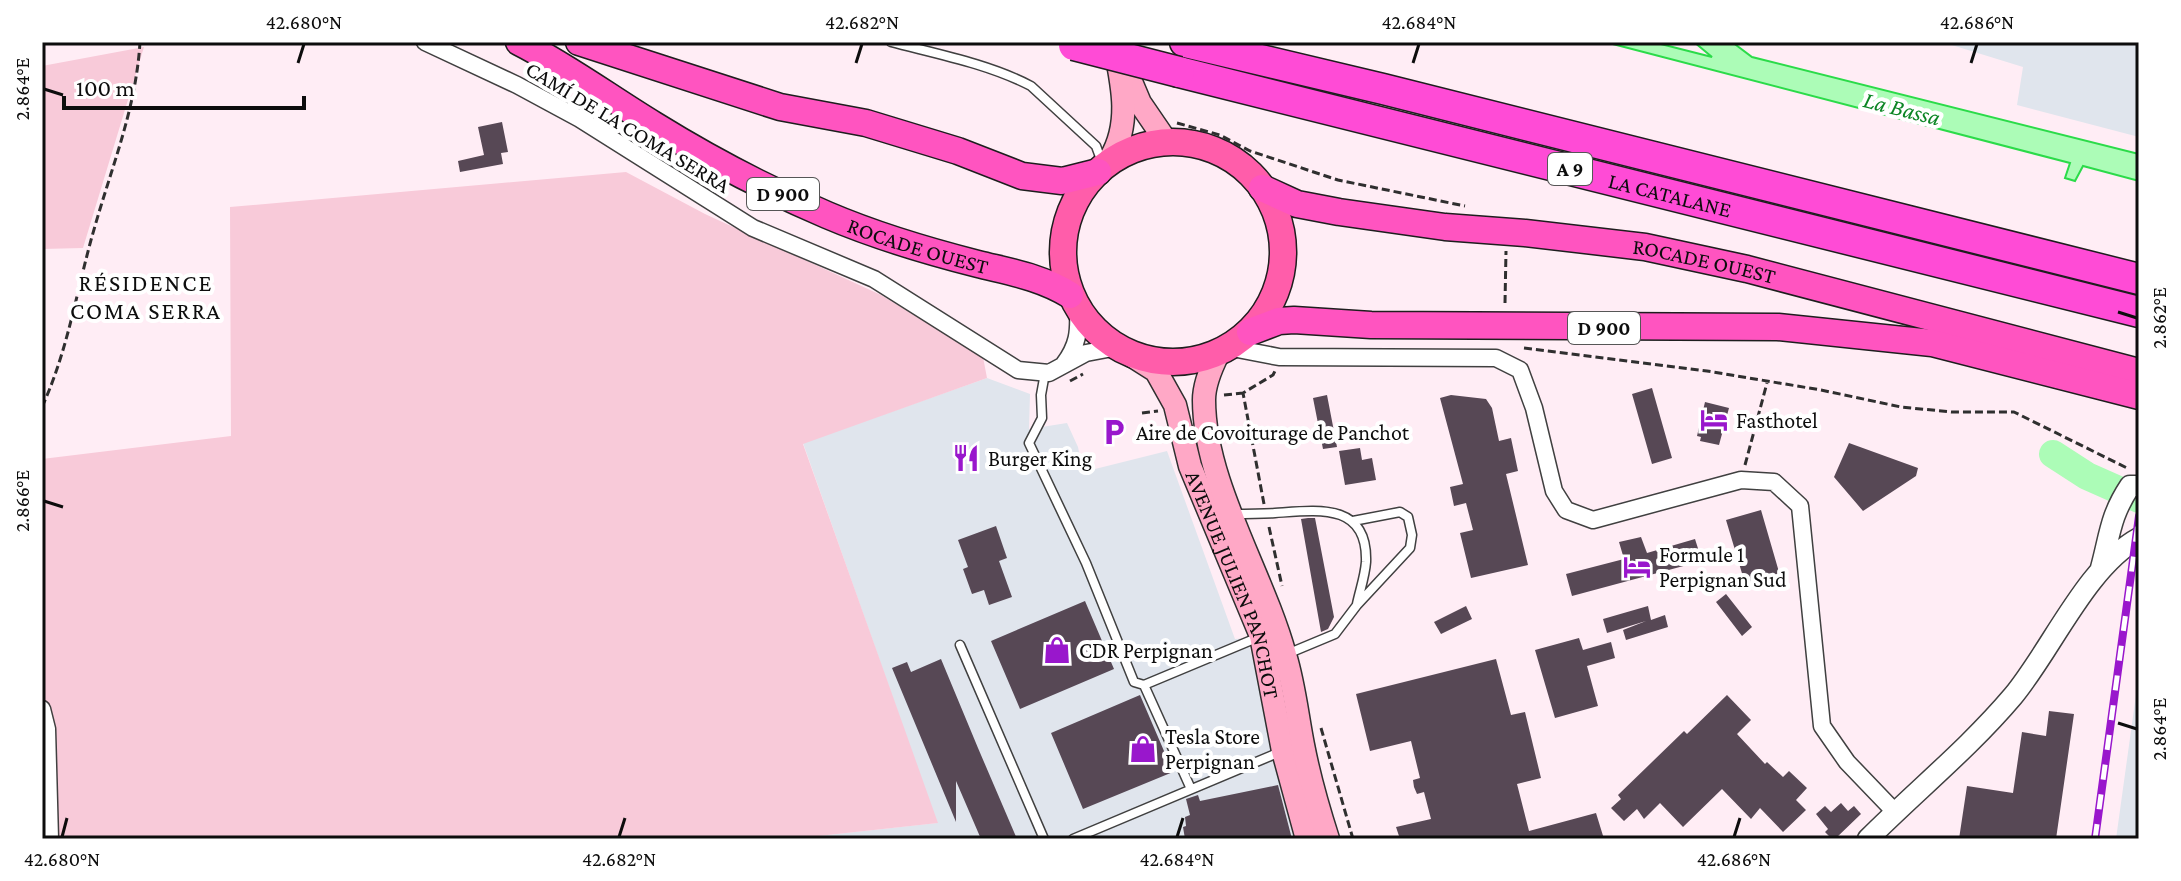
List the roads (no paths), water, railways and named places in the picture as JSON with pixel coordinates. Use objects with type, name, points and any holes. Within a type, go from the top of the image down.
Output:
[{"type":"highway","name":"ROCADE OUEST","points":[[519,42],[564,65],[700,152],[822,213],[863,231],[905,244],[1040,279],[1074,302]]},
{"type":"highway","points":[[579,42],[780,107],[866,123],[944,146],[1022,176],[1062,181],[1104,165]]},
{"type":"highway","name":"LA CATALANE","points":[[1185,42],[2134,278]]},
{"type":"highway","name":"LA CATALANE","points":[[1068,44],[2132,310]]},
{"type":"highway","name":"ROCADE OUEST","points":[[1262,188],[1297,204],[1367,216],[1645,247],[1747,269],[1961,338],[2135,383]]},
{"type":"highway","name":"ROCADE OUEST","points":[[1233,344],[1279,321],[1294,320],[1371,325],[1778,327],[1875,336],[1961,338]]},
{"type":"main road","points":[[1114,42],[1124,113],[1119,144],[1075,200],[1063,237],[1062,259],[1074,302],[1103,336],[1122,349],[1162,362],[1181,363],[1233,344],[1264,315],[1275,295],[1281,273],[1283,251],[1277,218],[1262,188],[1243,168],[1220,154],[1166,131],[1140,103],[1120,42]]},
{"type":"main road","points":[[1104,165],[1166,131]]},
{"type":"main road","name":"AVENUE JULIEN PANCHOT","points":[[1233,344],[1210,370],[1204,398],[1207,430],[1218,474],[1286,655],[1297,704],[1293,747],[1307,839]]},
{"type":"main road","name":"AVENUE JULIEN PANCHOT","points":[[1122,349],[1156,371],[1175,405],[1190,466],[1261,636],[1293,747],[1328,839]]},
{"type":"street","name":"CAMÍ DE LA COMA SERRA","points":[[425,42],[517,85],[580,119],[753,228],[874,279],[1018,370],[1045,373]]},
{"type":"street","points":[[1062,367],[1075,349],[1079,336],[1074,302]]},
{"type":"street","points":[[1233,344],[1271,356],[1496,358],[1520,370],[1554,491],[1566,510],[1593,520],[1741,480],[1774,482],[1800,506],[1822,726],[1847,762],[1895,812]]},
{"type":"street","points":[[1045,373],[1086,353],[1122,349]]},
{"type":"street","points":[[2100,572],[2111,521],[2133,481]]},
{"type":"street","points":[[1868,839],[1973,739],[2014,694],[2100,572],[2122,548],[2139,538]]},
{"type":"street","points":[[42,709],[47,729],[50,839]]},
{"type":"lane","points":[[891,42],[1031,86],[1096,146],[1104,165]]},
{"type":"lane","points":[[1045,373],[1041,395],[1046,420],[1029,443],[1086,563],[1134,682],[1144,685],[1261,636],[1281,660],[1290,696],[1297,704]]},
{"type":"lane","points":[[1208,512],[1266,514],[1319,510],[1341,513],[1353,521],[1364,543],[1366,563],[1357,605]]},
{"type":"lane","points":[[1237,575],[1255,584],[1270,641],[1286,655],[1335,634],[1357,605],[1410,548],[1412,535],[1408,517],[1400,512],[1353,521]]},
{"type":"lane","points":[[960,645],[1044,839]]},
{"type":"lane","points":[[1144,685],[1191,789]]},
{"type":"lane","points":[[1073,839],[1293,747]]},
{"type":"water","points":[[1605,42],[1653,42],[1712,57],[1694,42],[1732,42],[1752,57],[2139,154],[2139,181],[2083,166],[2075,181],[2065,178],[2070,163]]},
{"type":"waterway","name":"La Bassa","points":[[2053,454],[2087,476],[2139,499]]},
{"type":"railway","points":[[2095,839],[2139,516]]},
{"type":"place","name":"Fasthotel","points":[[1714,420]]},
{"type":"place","name":"Aire de Covoiturage de Panchot","points":[[1114,432]]},
{"type":"place","name":"Burger King","points":[[966,458]]},
{"type":"place","name":"Formule 1 Perpignan Sud","points":[[1637,567]]},
{"type":"place","name":"CDR Perpignan","points":[[1057,650]]},
{"type":"place","name":"Tesla Store Perpignan","points":[[1143,749]]},
{"type":"district","name":"RÉSIDENCE COMA SERRA","points":[[146,296]]}]
